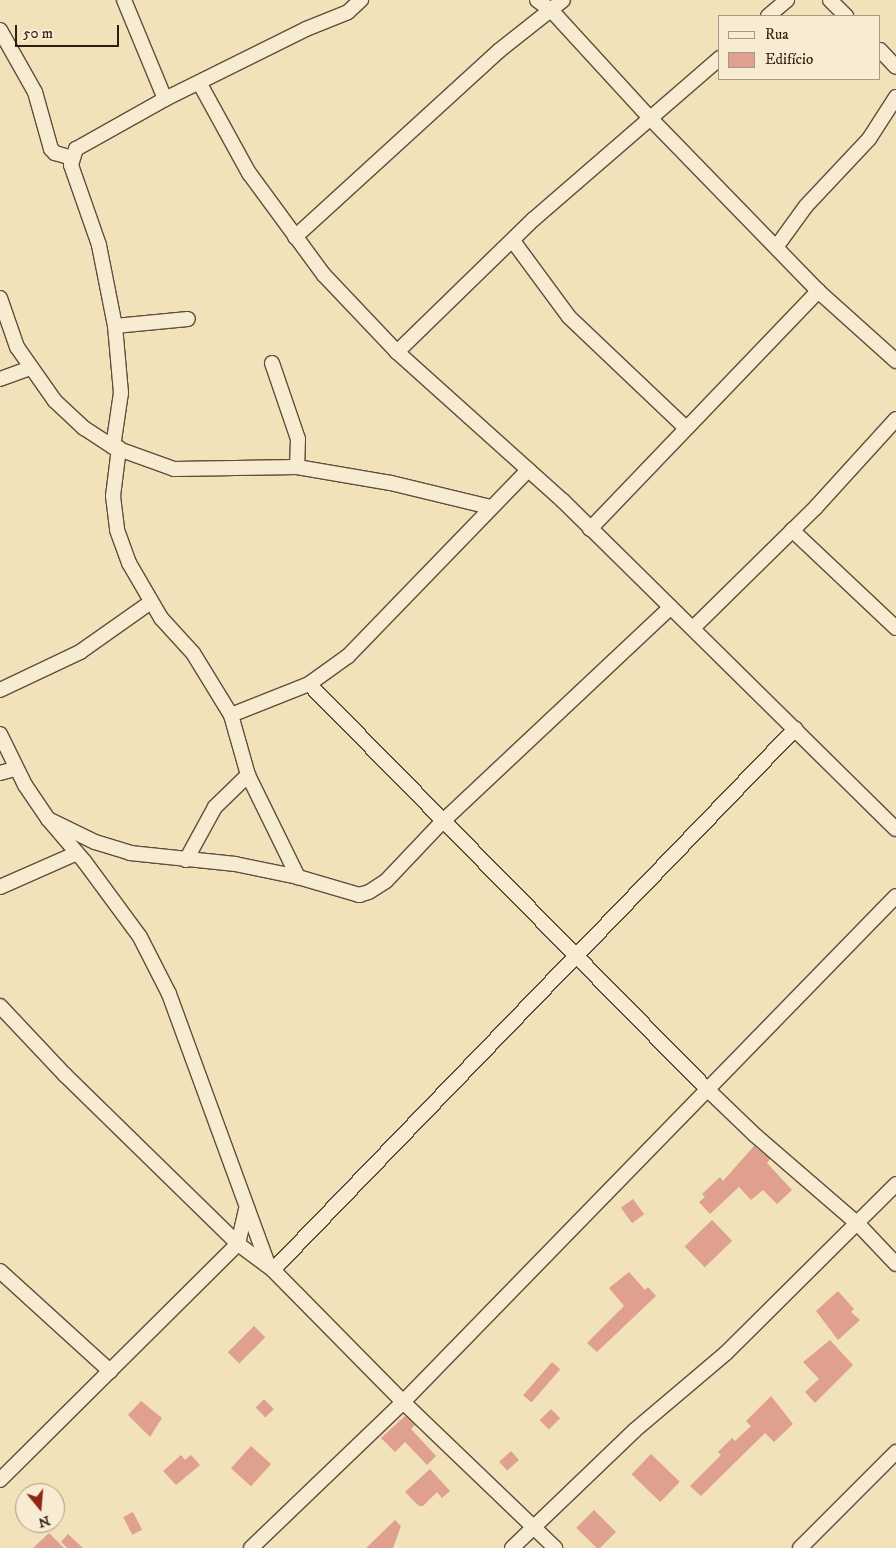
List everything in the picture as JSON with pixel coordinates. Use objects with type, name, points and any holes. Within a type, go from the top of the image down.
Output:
[{"type":"street","points":[[124,0],[165,99]]},
{"type":"street","points":[[298,877],[248,775],[231,715],[193,653],[151,602],[129,563],[117,530],[113,496],[121,393],[115,326],[99,244],[71,165],[76,149],[89,140],[165,99],[200,84],[298,33],[348,12],[362,0]]},
{"type":"street","points":[[537,0],[551,10],[651,119],[777,246],[818,292],[896,361]]},
{"type":"street","points":[[295,237],[500,50],[563,0]]},
{"type":"street","points":[[769,15],[786,0]]},
{"type":"street","points":[[830,0],[845,15]]},
{"type":"street","points":[[0,30],[35,92],[51,149],[55,153],[72,158]]},
{"type":"street","points":[[881,51],[896,67]]},
{"type":"street","points":[[398,352],[513,241],[718,60]]},
{"type":"street","points":[[200,84],[249,173],[324,275],[398,352],[590,529],[896,829]]},
{"type":"street","points":[[777,246],[806,206],[869,139],[896,97]]},
{"type":"street","points":[[513,241],[569,317],[686,428]]},
{"type":"street","points":[[590,529],[818,292]]},
{"type":"street","points":[[0,298],[18,347],[55,402],[84,428],[116,447],[174,469],[297,467],[391,483],[490,508]]},
{"type":"street","points":[[115,326],[188,319]]},
{"type":"street","points":[[272,363],[298,439],[297,467]]},
{"type":"street","points":[[0,379],[31,368]]},
{"type":"street","points":[[693,628],[792,530],[896,418]]},
{"type":"street","points":[[231,715],[309,684],[371,635],[528,470]]},
{"type":"street","points":[[792,530],[896,628]]},
{"type":"street","points":[[0,690],[80,652],[151,602]]},
{"type":"street","points":[[48,819],[96,842],[130,853],[235,864],[298,877],[359,895],[369,892],[386,881],[443,821],[670,608]]},
{"type":"street","points":[[309,684],[708,1090],[756,1136],[858,1224],[896,1264]]},
{"type":"street","points":[[270,1267],[577,957],[795,729]]},
{"type":"street","points":[[0,734],[15,769],[48,819],[79,855],[140,937],[169,994],[246,1209],[270,1267]]},
{"type":"street","points":[[0,773],[15,769]]},
{"type":"street","points":[[186,860],[214,807],[248,775]]},
{"type":"street","points":[[0,887],[79,855],[96,842]]},
{"type":"street","points":[[251,1548],[403,1402],[896,896]]},
{"type":"street","points":[[0,1006],[64,1075],[238,1244],[270,1267],[403,1402],[555,1548]]},
{"type":"street","points":[[512,1548],[635,1430],[726,1353],[858,1224],[896,1184]]},
{"type":"street","points":[[0,1480],[238,1244],[246,1209]]},
{"type":"street","points":[[0,1271],[110,1371]]},
{"type":"street","points":[[800,1548],[896,1452]]},
{"type":"building","points":[[754,1146],[770,1159],[767,1163],[792,1190],[777,1204],[763,1190],[751,1200],[739,1187],[710,1214],[699,1202],[705,1197],[702,1194],[720,1177],[723,1181]]},
{"type":"building","points":[[633,1199],[644,1214],[632,1223],[621,1208]]},
{"type":"building","points":[[712,1220],[732,1241],[705,1267],[685,1246]]},
{"type":"building","points":[[629,1272],[645,1290],[648,1287],[656,1296],[597,1352],[587,1343],[624,1306],[609,1288]]},
{"type":"building","points":[[838,1291],[854,1309],[851,1312],[860,1320],[838,1340],[816,1311]]},
{"type":"building","points":[[254,1326],[265,1337],[239,1363],[228,1352]]},
{"type":"building","points":[[830,1340],[853,1365],[815,1403],[805,1392],[819,1379],[803,1362]]},
{"type":"building","points":[[552,1362],[560,1369],[531,1402],[523,1395]]},
{"type":"building","points":[[771,1396],[793,1424],[774,1442],[765,1433],[701,1496],[690,1486],[721,1455],[718,1452],[732,1438],[735,1441],[751,1426],[746,1421]]},
{"type":"building","points":[[264,1399],[274,1409],[265,1417],[256,1407]]},
{"type":"building","points":[[141,1401],[162,1418],[150,1437],[128,1415]]},
{"type":"building","points":[[551,1409],[560,1418],[549,1430],[540,1420]]},
{"type":"building","points":[[405,1416],[415,1425],[411,1429],[436,1456],[427,1465],[405,1442],[395,1452],[381,1438]]},
{"type":"building","points":[[251,1446],[271,1464],[251,1486],[231,1468]]},
{"type":"building","points":[[511,1451],[519,1460],[507,1471],[499,1462]]},
{"type":"building","points":[[651,1454],[680,1482],[660,1502],[632,1474]]},
{"type":"building","points":[[181,1455],[185,1460],[191,1455],[200,1465],[176,1485],[163,1471]]},
{"type":"building","points":[[430,1469],[450,1491],[442,1498],[437,1492],[423,1506],[419,1506],[405,1492]]},
{"type":"building","points":[[594,1510],[616,1532],[600,1548],[597,1548],[576,1528]]},
{"type":"building","points":[[133,1512],[142,1530],[132,1535],[123,1517]]},
{"type":"building","points":[[395,1520],[401,1526],[393,1548],[366,1548]]},
{"type":"building","points":[[49,1533],[64,1548],[33,1548]]},
{"type":"building","points":[[68,1534],[83,1548],[67,1548],[61,1542]]}]
